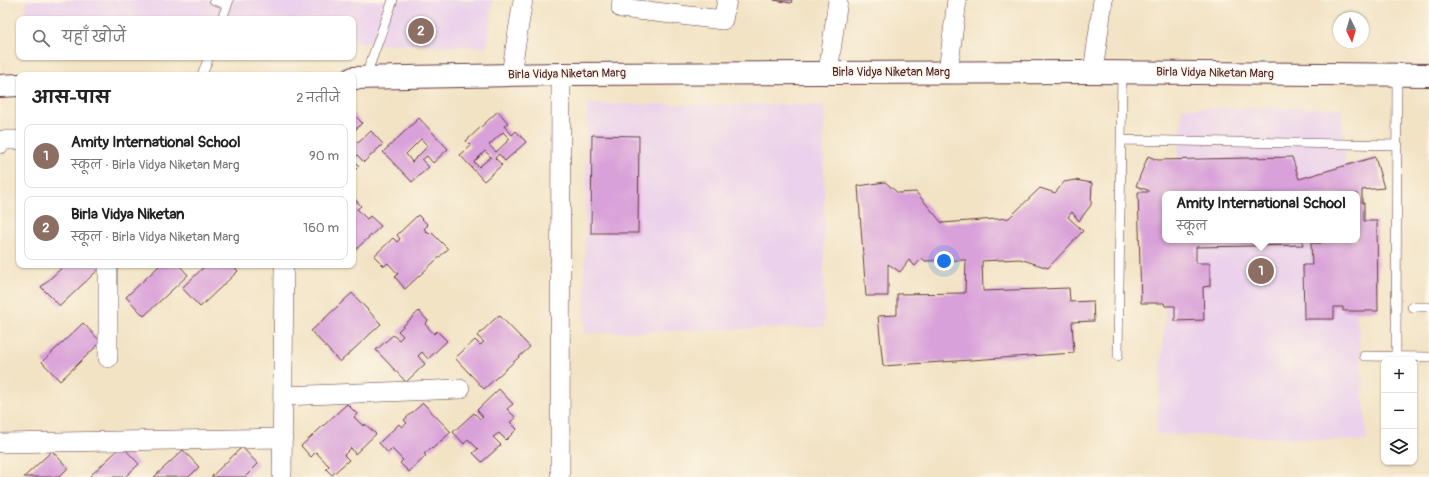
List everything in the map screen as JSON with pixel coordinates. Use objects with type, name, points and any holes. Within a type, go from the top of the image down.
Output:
[{"type":"street","points":[[511,74],[523,0]]},
{"type":"street","points":[[622,0],[621,8],[723,20],[726,0]]},
{"type":"street","points":[[828,73],[838,0]]},
{"type":"street","points":[[948,72],[957,0]]},
{"type":"street","points":[[1093,72],[1103,0]]},
{"type":"street","name":"Birla Vidya Niketan Marg","points":[[359,78],[511,74],[948,72],[1429,75]]},
{"type":"street","points":[[560,477],[561,74]]},
{"type":"street","points":[[0,86],[16,85]]},
{"type":"street","points":[[0,144],[3,140],[16,140]]},
{"type":"street","points":[[108,268],[108,358]]},
{"type":"street","points":[[282,477],[284,268]]},
{"type":"street","points":[[283,396],[460,389]]},
{"type":"street","points":[[0,442],[283,438]]},
{"type":"lane","points":[[214,0],[228,2],[223,16]]},
{"type":"lane","points":[[359,78],[393,0]]},
{"type":"lane","points":[[203,72],[207,60]]},
{"type":"lane","points":[[1118,356],[1122,72]]},
{"type":"lane","points":[[1396,356],[1404,307],[1397,75]]},
{"type":"lane","points":[[1121,140],[1398,145]]},
{"type":"lane","points":[[1404,307],[1429,307]]},
{"type":"lane","points":[[1364,356],[1429,356]]},
{"type":"shaded area","points":[[27,0],[493,0],[487,47],[356,43],[356,16],[23,16]]},
{"type":"shaded area","points":[[587,104],[824,105],[824,327],[584,333]]},
{"type":"shaded area","points":[[1182,108],[1341,108],[1348,191],[1175,191]]},
{"type":"shaded area","points":[[1171,243],[1351,243],[1367,441],[1156,434]]},
{"type":"building","points":[[774,0],[792,0],[791,3]]},
{"type":"building","points":[[498,111],[508,123],[504,126],[512,135],[516,131],[526,142],[505,161],[499,154],[495,158],[502,165],[484,181],[460,155],[471,146],[466,141]],"holes":[[[503,132],[510,139],[496,152],[489,145]],[[485,151],[491,157],[479,167],[474,162]]]},
{"type":"building","points":[[356,116],[362,123],[356,129]]},
{"type":"building","points":[[419,118],[448,149],[433,163],[427,156],[422,160],[429,167],[412,182],[383,152]],"holes":[[[421,139],[428,146],[412,162],[406,154]]]},
{"type":"building","points":[[371,131],[383,144],[364,162],[357,155],[356,156],[356,141],[358,143]]},
{"type":"building","points":[[592,135],[639,136],[638,233],[591,233]]},
{"type":"building","points":[[1148,156],[1158,160],[1292,157],[1299,179],[1375,157],[1384,188],[1362,190],[1362,203],[1364,203],[1364,221],[1377,221],[1378,311],[1343,311],[1343,307],[1334,307],[1334,319],[1304,319],[1303,265],[1312,265],[1311,243],[1360,243],[1360,191],[1162,191],[1162,243],[1303,243],[1303,245],[1196,247],[1196,263],[1210,263],[1210,286],[1203,287],[1204,320],[1175,321],[1175,306],[1165,306],[1164,303],[1141,303],[1138,192],[1148,192],[1148,190],[1136,186]]},
{"type":"building","points":[[1075,180],[1092,183],[1091,205],[1079,221],[1072,212],[1068,217],[1083,231],[1048,268],[1020,259],[982,261],[983,291],[1069,288],[1070,302],[1093,301],[1094,321],[1072,322],[1074,353],[883,366],[878,316],[897,315],[897,294],[965,293],[966,260],[925,261],[922,258],[915,266],[909,260],[900,272],[888,264],[888,296],[866,296],[858,186],[885,182],[898,193],[916,192],[942,223],[1009,218],[1040,188],[1055,193],[1064,182]]},
{"type":"building","points":[[356,200],[361,206],[357,209],[367,219],[370,216],[381,226],[356,249]]},
{"type":"building","points":[[418,215],[428,225],[424,229],[429,234],[431,232],[448,249],[405,289],[395,277],[398,274],[388,263],[384,266],[374,256],[393,238],[397,242],[400,239],[397,235]]},
{"type":"building","points":[[62,268],[100,268],[60,306],[41,287]]},
{"type":"building","points":[[157,268],[182,268],[188,275],[144,316],[126,297]]},
{"type":"building","points":[[203,268],[236,268],[238,271],[200,307],[182,288]]},
{"type":"building","points":[[352,293],[381,324],[340,362],[311,331]]},
{"type":"building","points":[[419,311],[428,321],[425,324],[434,334],[437,331],[447,341],[428,359],[422,352],[418,356],[425,364],[406,382],[376,350],[393,335],[399,340],[403,336],[398,331]]},
{"type":"building","points":[[499,315],[530,347],[484,389],[455,358],[475,340],[480,345],[484,342],[477,336]]},
{"type":"building","points":[[83,323],[101,342],[60,381],[42,362]]},
{"type":"building","points":[[499,389],[513,404],[507,409],[516,418],[510,422],[517,429],[506,440],[499,433],[493,437],[501,445],[482,462],[473,453],[478,449],[468,439],[464,444],[453,432],[474,413],[480,419],[483,417],[477,410]]},
{"type":"building","points":[[423,403],[451,432],[424,454],[426,456],[409,472],[400,463],[403,460],[392,449],[388,453],[379,443],[399,424],[402,427],[407,423],[404,420]]},
{"type":"building","points":[[347,404],[357,414],[354,417],[363,426],[365,424],[376,434],[355,454],[351,448],[344,455],[349,460],[332,475],[326,469],[329,466],[316,452],[311,457],[301,446]]},
{"type":"building","points":[[122,446],[139,464],[125,477],[89,477]]},
{"type":"building","points":[[242,447],[258,464],[245,477],[211,477]]},
{"type":"building","points":[[183,450],[199,467],[189,477],[154,477]]},
{"type":"building","points":[[52,451],[68,468],[59,477],[24,477]]},
{"type":"place","name":"Birla Vidya Niketan","points":[[421,31]]},
{"type":"place","name":"Amity International School","points":[[1261,271]]}]
